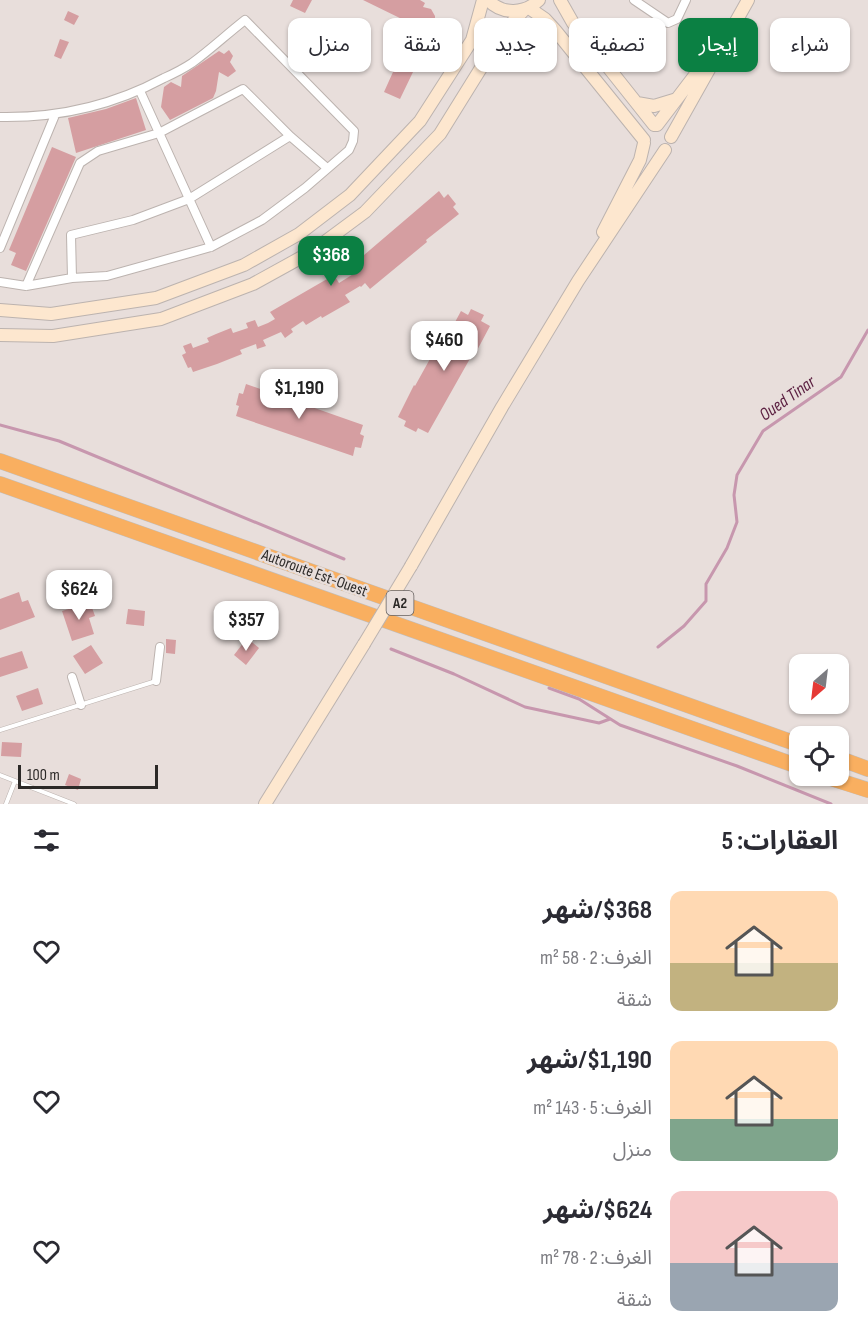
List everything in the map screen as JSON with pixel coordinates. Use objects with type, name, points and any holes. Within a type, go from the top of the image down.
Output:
[{"type":"highway","name":"Autoroute Est-Ouest","points":[[0,460],[789,741]]},
{"type":"highway","name":"Autoroute Est-Ouest","points":[[0,484],[789,763]]},
{"type":"highway","points":[[849,762],[868,769]]},
{"type":"highway","points":[[849,784],[868,792]]},
{"type":"main road","points":[[0,310],[51,314],[156,298],[244,265],[299,234],[351,195],[420,121],[472,40],[483,0]]},
{"type":"main road","points":[[488,0],[502,9],[514,11],[527,8]]},
{"type":"main road","points":[[0,335],[53,336],[161,319],[254,284],[311,252],[365,212],[440,134],[504,31],[527,8],[539,0]]},
{"type":"main road","points":[[560,0],[573,23],[637,103],[655,125],[665,127],[671,137]]},
{"type":"main road","points":[[737,18],[748,0]]},
{"type":"main road","points":[[527,8],[555,30],[644,142],[653,151],[665,150]]},
{"type":"main road","points":[[578,281],[642,154],[646,131],[655,125],[678,99],[698,72]]},
{"type":"main road","points":[[265,804],[411,566],[502,407],[578,281],[670,144],[671,137],[707,72]]},
{"type":"main road","points":[[637,103],[654,106],[678,99]]},
{"type":"main road","points":[[631,124],[635,154],[632,174]]},
{"type":"street","points":[[634,0],[669,23],[677,19],[686,0]]},
{"type":"street","points":[[0,117],[55,115],[105,104],[140,91],[190,64],[245,20],[354,131],[349,150],[305,188],[262,219],[211,247],[108,276],[72,278],[26,286],[0,282]]},
{"type":"street","points":[[26,286],[80,163],[98,151],[159,133],[243,89],[290,136],[327,168]]},
{"type":"street","points":[[140,91],[211,247]]},
{"type":"street","points":[[0,248],[55,115]]},
{"type":"street","points":[[72,278],[71,235],[134,220],[189,199],[290,136]]},
{"type":"street","points":[[156,681],[160,646]]},
{"type":"street","points":[[72,676],[81,705]]},
{"type":"lane","points":[[0,730],[156,681]]},
{"type":"lane","points":[[0,775],[74,804]]},
{"type":"lane","points":[[6,804],[15,781]]},
{"type":"building","points":[[293,0],[312,0],[305,13],[290,6]]},
{"type":"building","points":[[363,0],[420,0],[425,3],[423,7],[431,9],[435,16],[435,18],[400,18]]},
{"type":"building","points":[[68,11],[79,16],[74,25],[64,20]]},
{"type":"building","points":[[60,39],[69,42],[61,59],[54,56]]},
{"type":"building","points":[[229,50],[233,56],[230,62],[236,71],[228,77],[219,72],[213,98],[170,120],[161,107],[164,87],[171,82],[181,87],[182,76],[219,51],[224,54]]},
{"type":"building","points":[[393,72],[413,72],[400,99],[384,92]]},
{"type":"building","points":[[136,98],[146,130],[76,153],[68,118],[106,109]]},
{"type":"building","points":[[52,147],[76,157],[26,271],[11,265],[16,253],[9,250]]},
{"type":"building","points":[[439,191],[444,198],[448,194],[456,204],[453,207],[459,214],[370,289],[365,283],[345,295],[350,302],[306,325],[303,321],[291,329],[293,332],[285,338],[281,332],[263,340],[266,346],[257,349],[256,344],[240,350],[242,354],[193,372],[191,367],[188,368],[182,355],[186,353],[183,346],[191,343],[193,348],[209,342],[207,338],[231,328],[233,333],[248,328],[246,323],[255,320],[258,327],[268,323],[275,319],[270,312],[334,275],[339,283],[355,273],[350,267]]},
{"type":"building","points":[[471,309],[484,315],[481,321],[490,326],[474,356],[472,355],[428,433],[418,428],[416,432],[404,426],[406,421],[398,417],[414,385],[436,348],[440,350],[461,311],[468,315]]},
{"type":"building","points":[[246,384],[363,425],[360,434],[364,436],[361,448],[355,447],[353,456],[236,416],[239,393],[243,394]]},
{"type":"building","points":[[19,592],[22,602],[28,600],[35,617],[0,630],[0,599]]},
{"type":"building","points":[[90,602],[95,616],[89,618],[94,634],[72,641],[62,611]]},
{"type":"building","points":[[128,609],[145,611],[144,626],[126,624]]},
{"type":"building","points":[[247,638],[259,648],[246,665],[234,655]]},
{"type":"building","points":[[166,639],[176,640],[175,654],[166,653]]},
{"type":"building","points":[[91,645],[103,663],[85,674],[73,656]]},
{"type":"building","points":[[22,651],[28,668],[0,677],[0,658]]},
{"type":"building","points":[[38,688],[43,704],[22,711],[16,696]]},
{"type":"building","points":[[2,742],[22,743],[21,757],[1,756]]},
{"type":"building","points":[[69,774],[81,779],[78,790],[65,785]]},
{"type":"waterway","name":"Oued Tinar","points":[[658,647],[684,626],[706,601],[706,584],[727,548],[737,522],[734,495],[737,475],[763,431],[841,377],[868,330]]},
{"type":"waterway","points":[[0,425],[59,441],[344,559]]},
{"type":"waterway","points":[[391,649],[454,674],[525,707],[599,723],[610,719]]},
{"type":"waterway","points":[[549,688],[579,699],[620,725],[737,766],[831,804]]}]
